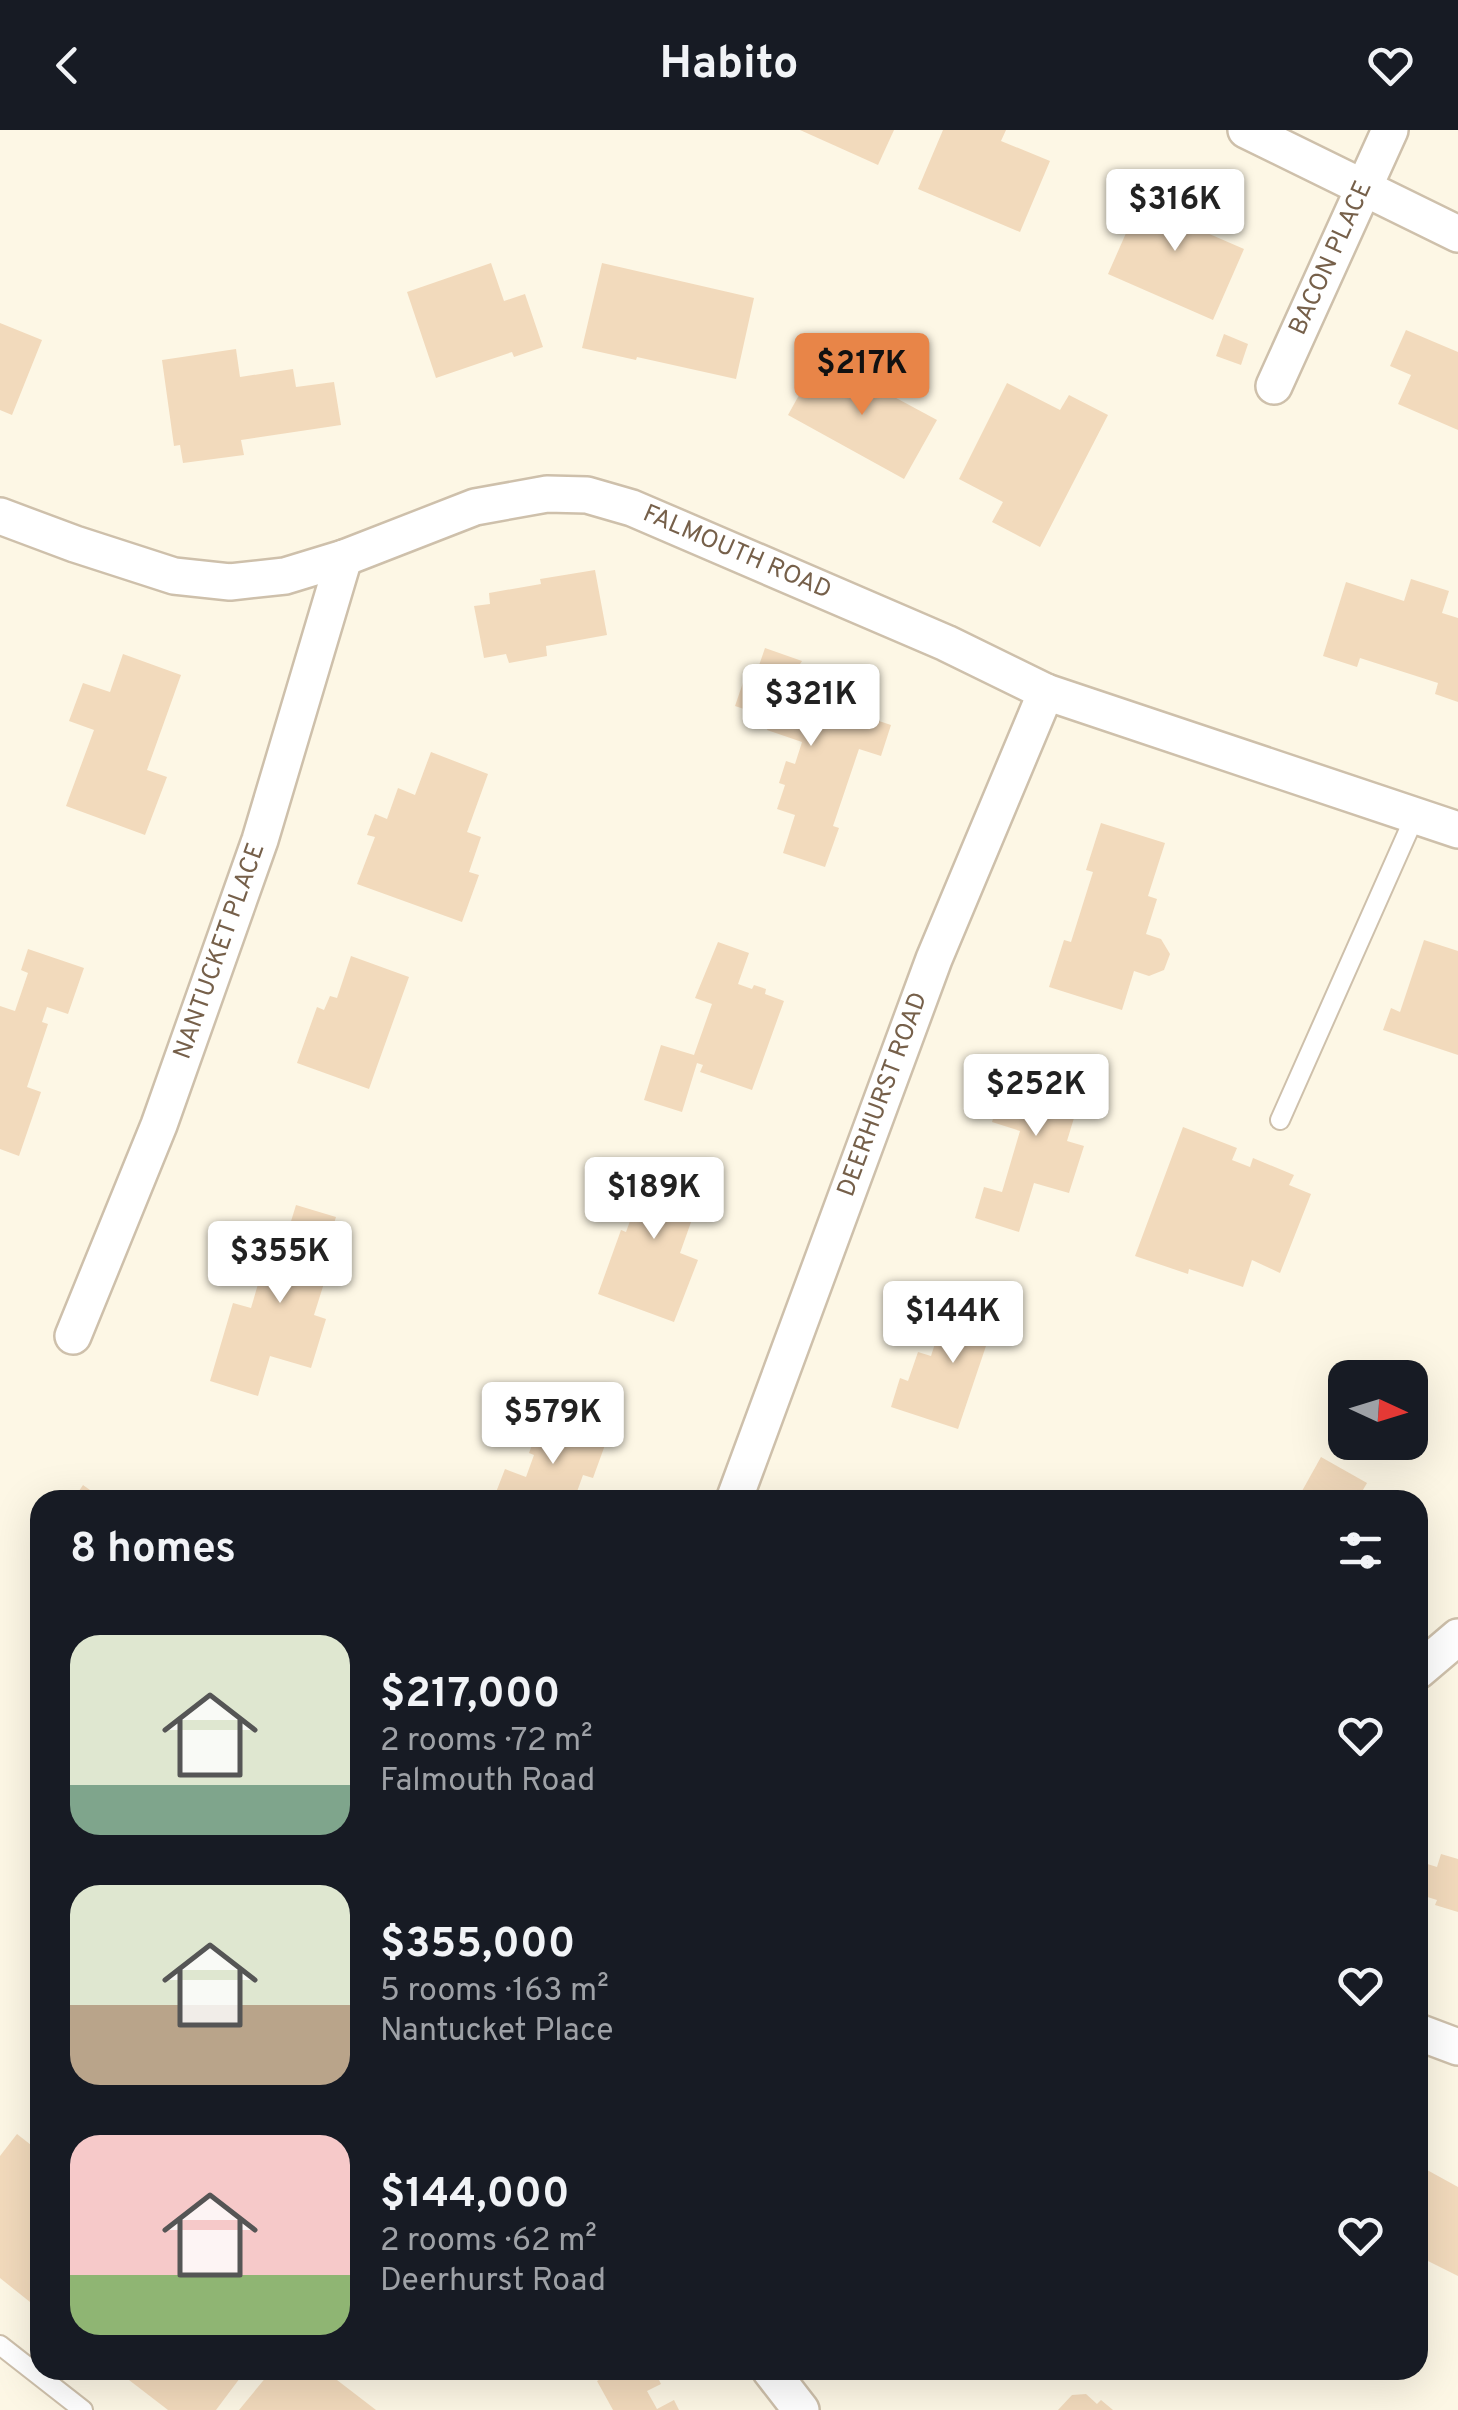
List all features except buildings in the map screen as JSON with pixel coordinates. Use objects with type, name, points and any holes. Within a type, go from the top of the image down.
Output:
[{"type":"street","points":[[1246,130],[1458,234]]},
{"type":"street","name":"BACON PLACE","points":[[1274,386],[1390,130]]},
{"type":"street","name":"FALMOUTH ROAD","points":[[0,516],[174,576],[230,582],[285,576],[344,558],[475,507],[547,494],[587,495],[632,508],[946,643],[1046,692],[1458,830]]},
{"type":"street","name":"NANTUCKET PLACE","points":[[73,1336],[160,1125],[260,840],[344,558]]},
{"type":"street","name":"DEERHURST ROAD","points":[[738,1490],[934,959],[1046,692]]},
{"type":"street","points":[[1428,1662],[1458,1637]]},
{"type":"street","points":[[1428,2036],[1458,2047]]},
{"type":"street","points":[[778,2380],[801,2410]]},
{"type":"lane","points":[[1280,1120],[1415,816]]},
{"type":"lane","points":[[0,2345],[30,2369]]},
{"type":"lane","points":[[44,2380],[82,2410]]}]
